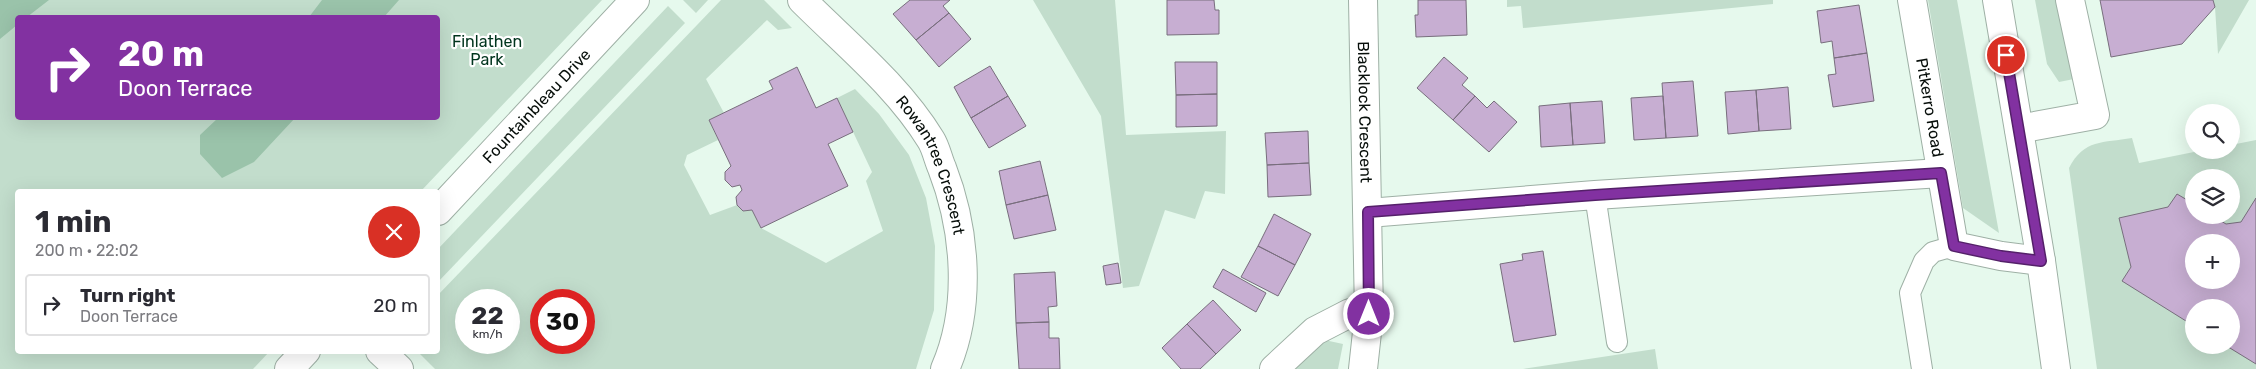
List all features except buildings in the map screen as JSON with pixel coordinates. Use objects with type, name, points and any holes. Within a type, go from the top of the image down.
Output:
[{"type":"street","name":"Fountainbleau Drive","points":[[440,209],[635,0]]},
{"type":"street","name":"Rowantree Crescent","points":[[802,0],[899,96],[931,141],[944,174],[950,190],[961,242],[963,283],[955,346],[945,369]]},
{"type":"street","name":"Blacklock Crescent","points":[[1362,0],[1369,314],[1363,369]]},
{"type":"street","name":"Pitkerro Road","points":[[1912,0],[1954,246]]},
{"type":"street","points":[[1997,0],[2041,261],[2056,369]]},
{"type":"street","points":[[2019,129],[2094,115],[2070,0]]},
{"type":"street","points":[[1368,212],[1595,195],[1941,173]]},
{"type":"street","points":[[1954,246],[2001,256],[2041,261]]},
{"type":"street","points":[[1274,369],[1315,331],[1350,313],[1369,314]]},
{"type":"street","points":[[290,369],[303,354]]},
{"type":"street","points":[[383,354],[399,369]]},
{"type":"lane","points":[[1595,195],[1617,342]]},
{"type":"lane","points":[[1922,369],[1910,293],[1924,261],[1933,252],[1954,246]]},
{"type":"green space","name":"Finlathen Park","points":[[0,0],[602,0],[423,189],[15,189],[15,354],[267,354],[253,369],[0,369]]},
{"type":"green space","points":[[0,0],[49,0],[30,15],[15,15],[15,27],[0,39]]},
{"type":"green space","points":[[322,0],[399,0],[386,15],[311,15]]},
{"type":"green space","points":[[683,0],[708,0],[696,13]]},
{"type":"green space","points":[[721,0],[764,0],[792,28],[778,30],[767,20],[706,79],[724,113],[709,120],[718,140],[687,155],[684,165],[710,215],[737,205],[743,211],[752,210],[761,228],[826,263],[883,231],[866,181],[872,172],[837,98],[855,89],[879,114],[909,155],[926,198],[935,246],[934,310],[916,369],[435,369],[420,354],[440,354],[440,293]]},
{"type":"green space","points":[[1033,0],[1115,0],[1126,135],[1226,131],[1225,194],[1205,191],[1195,219],[1165,210],[1139,286],[1123,288],[1101,116]]},
{"type":"green space","points":[[1507,0],[1773,0],[1773,4],[1523,28],[1521,6],[1507,7]]},
{"type":"green space","points":[[1928,0],[1957,0],[1999,233],[1963,208]]},
{"type":"green space","points":[[2035,0],[2057,0],[2074,79],[2059,82],[2047,64]]},
{"type":"green space","points":[[2213,0],[2249,0],[2218,54],[2215,7]]},
{"type":"green space","points":[[668,6],[685,23],[440,280],[440,247]]},
{"type":"green space","points":[[216,120],[293,120],[254,162],[222,178],[200,154],[200,135]]},
{"type":"green space","points":[[2132,138],[2139,163],[2185,154],[2185,159],[2240,159],[2240,143],[2256,140],[2256,369],[2097,369],[2069,168],[2081,152],[2088,147],[2103,142]]},
{"type":"green space","points":[[1320,339],[1343,344],[1338,369],[1287,369]]},
{"type":"green space","points":[[1655,349],[1658,369],[1523,369]]},
{"type":"route","points":[[1369,314],[1368,212],[1595,195],[1941,173],[1954,246],[2001,256],[2041,261],[2006,55]]}]
